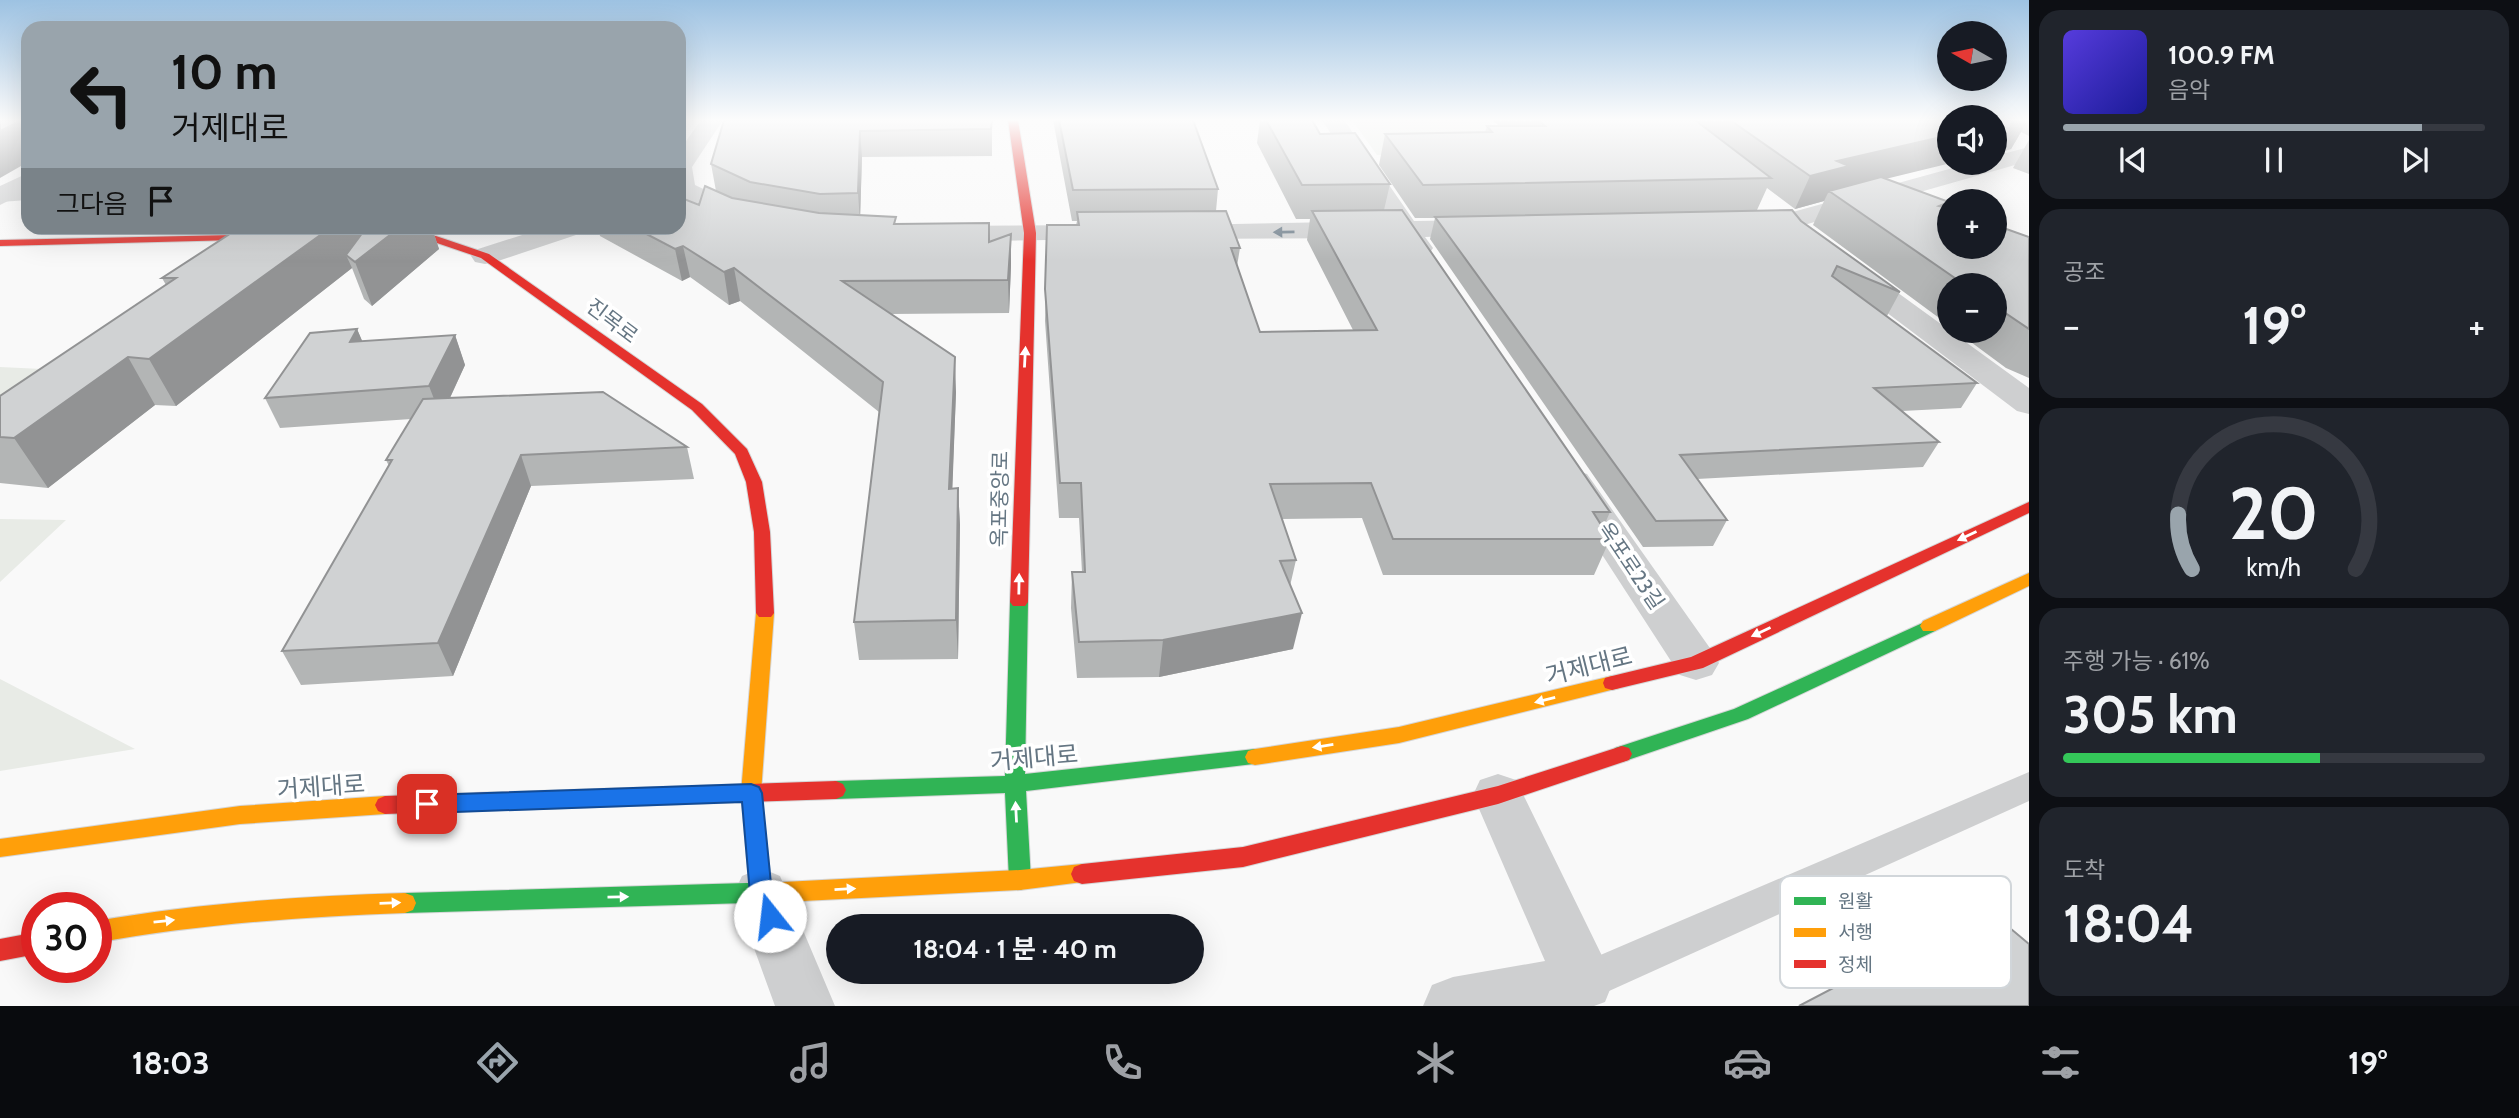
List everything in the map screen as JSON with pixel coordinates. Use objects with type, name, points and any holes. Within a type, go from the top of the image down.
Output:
[{"type":"street","name":"옥포중앙로","points":[[1020,167],[1030,233],[1022,431],[1015,784],[1020,880]]},
{"type":"street","points":[[1365,167],[1436,274]]},
{"type":"street","points":[[1722,222],[1790,221],[1983,167]]},
{"type":"street","points":[[0,197],[21,184]]},
{"type":"street","points":[[686,192],[747,220],[775,227]]},
{"type":"street","points":[[1758,196],[1824,251],[2029,404]]},
{"type":"street","points":[[1152,233],[1503,228]]},
{"type":"street","points":[[918,234],[1125,233]]},
{"type":"street","name":"진목로","points":[[425,235],[453,242],[485,256],[697,407],[742,452],[754,482],[762,532],[765,618],[751,793],[761,894]]},
{"type":"street","points":[[485,256],[548,235]]},
{"type":"street","points":[[0,243],[289,236]]},
{"type":"street","name":"옥포로23길","points":[[1554,452],[1696,663]]},
{"type":"street","name":"거제대로","points":[[0,848],[156,825],[327,807],[1015,784],[1192,766],[1399,735],[1696,663],[2029,507]]},
{"type":"street","points":[[112,929],[323,905],[761,894],[1020,880],[1243,857],[1498,795],[1741,714],[2029,579]]},
{"type":"street","points":[[1453,1006],[1584,982],[1498,795]]},
{"type":"street","points":[[761,894],[804,1006]]},
{"type":"street","points":[[0,950],[21,946]]},
{"type":"lane","points":[[0,197],[21,196]]},
{"type":"lane","points":[[1825,876],[2029,786]]},
{"type":"lane","points":[[1584,982],[1780,896]]},
{"type":"shaded area","points":[[0,367],[42,369],[0,399]]},
{"type":"shaded area","points":[[0,519],[66,520],[0,582]]},
{"type":"shaded area","points":[[0,679],[135,749],[0,771]]},
{"type":"building","points":[[717,167],[859,167],[858,193],[820,194],[750,182]]},
{"type":"building","points":[[1068,167],[1210,167],[1218,189],[1073,190]]},
{"type":"building","points":[[1292,167],[1378,167],[1390,184],[1302,185]]},
{"type":"building","points":[[1410,167],[1757,167],[1771,178],[1423,185]]},
{"type":"building","points":[[1797,167],[1845,167],[1810,176]]},
{"type":"building","points":[[1881,177],[1937,198],[1937,259],[2007,259],[2007,229],[2029,237],[2029,329],[2007,314],[2007,273],[1948,273],[1829,191]]},
{"type":"building","points":[[705,186],[732,198],[819,213],[896,217],[894,224],[989,223],[989,242],[1011,234],[1008,280],[842,281],[955,357],[949,489],[958,488],[956,620],[854,622],[883,382],[734,268],[724,272],[683,246],[675,249],[648,235],[686,235],[686,200],[699,205]]},
{"type":"building","points":[[1402,210],[1610,512],[1593,512],[1610,539],[1393,539],[1371,483],[1270,484],[1296,560],[1280,561],[1302,613],[1163,640],[1079,642],[1072,572],[1085,572],[1081,483],[1060,483],[1045,289],[1047,225],[1079,225],[1077,212],[1226,211],[1240,248],[1231,248],[1260,332],[1377,330],[1312,211]]},
{"type":"building","points":[[1792,210],[1801,221],[1900,292],[1837,266],[1832,276],[1977,383],[1874,388],[1939,442],[1680,455],[1727,520],[1656,521],[1435,217]]},
{"type":"building","points":[[228,235],[320,235],[149,359],[128,357],[14,438],[0,437],[0,396],[176,278],[162,278]]},
{"type":"building","points":[[361,235],[390,235],[355,262],[346,255]]},
{"type":"building","points":[[357,329],[350,342],[455,335],[429,386],[265,398],[310,333]]},
{"type":"building","points":[[603,392],[687,447],[521,455],[438,643],[282,651],[392,460],[386,460],[423,399]]},
{"type":"building","points":[[2011,929],[2029,944],[2029,1006],[1799,1006],[1833,988],[2011,988]]},
{"type":"traffic: fast","points":[[1019,602],[1015,784],[1020,880]]},
{"type":"traffic: fast","points":[[1622,754],[1741,714],[1929,626]]},
{"type":"traffic: fast","points":[[836,790],[1015,784],[1255,757]]},
{"type":"traffic: fast","points":[[405,903],[783,892]]},
{"type":"traffic: slow","points":[[1929,626],[2029,579]]},
{"type":"traffic: slow","points":[[761,893],[751,793],[765,613]]},
{"type":"traffic: slow","points":[[1255,757],[1399,735],[1612,683]]},
{"type":"traffic: slow","points":[[0,848],[240,815],[385,805]]},
{"type":"traffic: slow","points":[[783,892],[1020,880],[1082,874]]},
{"type":"traffic: slow","points":[[112,929],[172,919],[250,911],[405,903]]},
{"type":"traffic: jam","points":[[1019,602],[1030,233],[1020,167]]},
{"type":"traffic: jam","points":[[394,235],[436,239],[485,256],[697,407],[742,452],[754,482],[762,532],[765,613]]},
{"type":"traffic: jam","points":[[0,243],[274,237]]},
{"type":"traffic: jam","points":[[1612,683],[1696,663],[2029,507]]},
{"type":"traffic: jam","points":[[1082,874],[1243,857],[1498,795],[1622,754]]},
{"type":"traffic: jam","points":[[385,805],[836,790]]},
{"type":"traffic: jam","points":[[0,950],[21,946]]},
{"type":"route","points":[[427,804],[751,793],[761,894],[770,916]]}]
